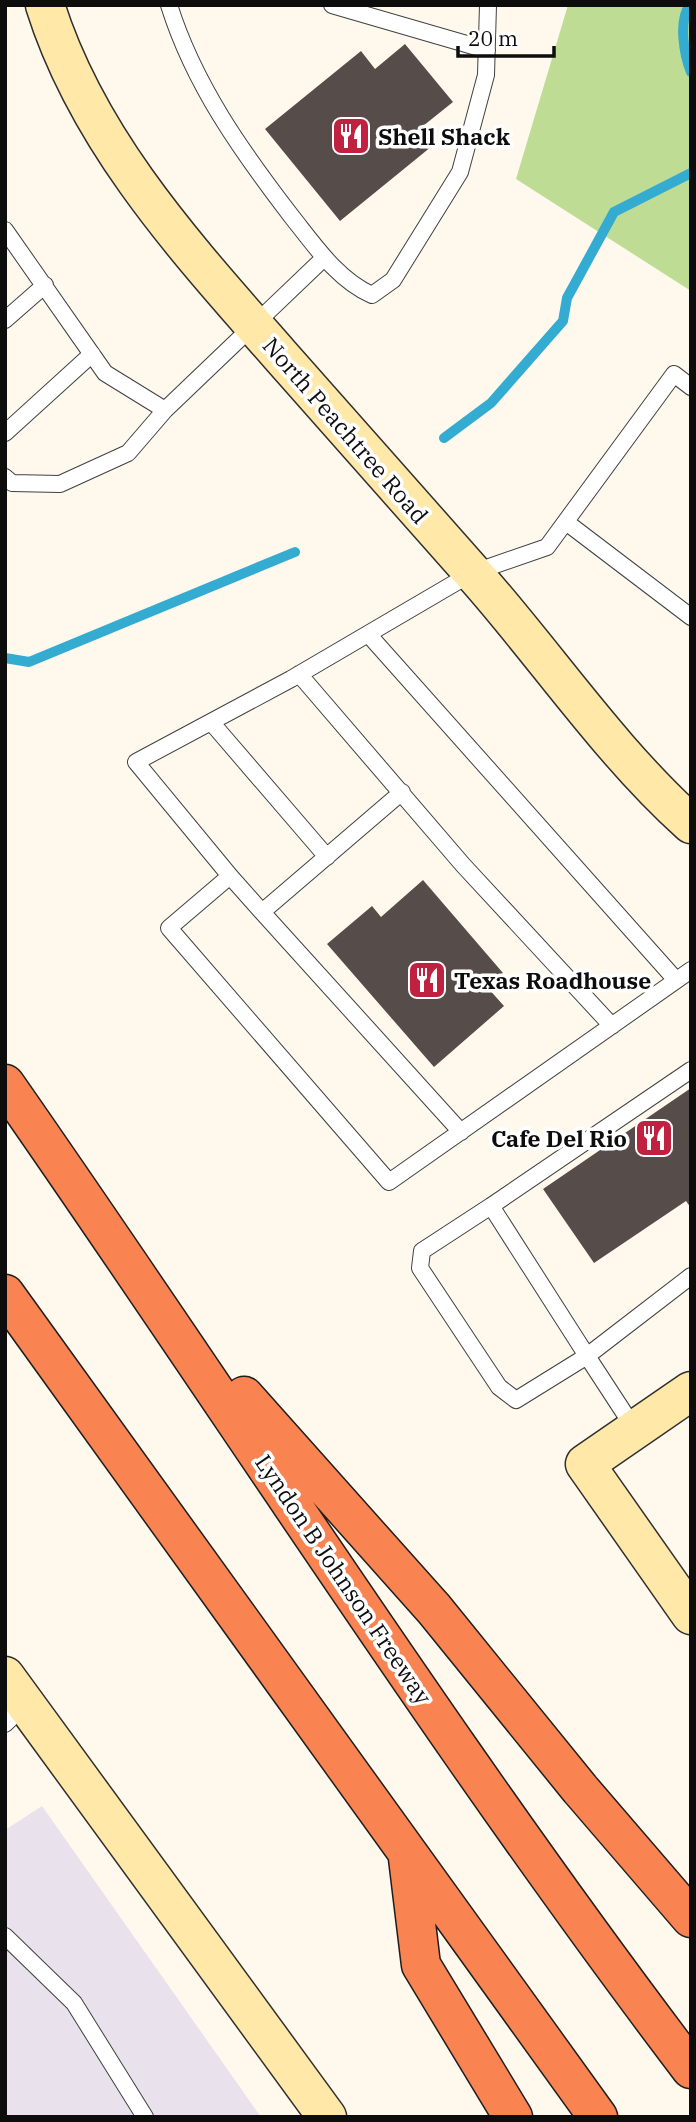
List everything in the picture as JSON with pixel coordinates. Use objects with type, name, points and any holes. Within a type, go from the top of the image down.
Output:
[{"type":"highway","name":"Lyndon B Johnson Freeway","points":[[5,1084],[143,1282],[491,1796],[611,1964],[691,2069]]},
{"type":"highway","points":[[143,1282],[434,1609],[580,1790],[691,1918]]},
{"type":"highway","points":[[5,1294],[598,2117]]},
{"type":"highway","points":[[407,1854],[421,1965],[513,2117]]},
{"type":"street","name":"North Peachtree Road","points":[[46,5],[82,95],[107,139],[180,241],[472,573],[652,789],[691,824]]},
{"type":"street","points":[[691,1391],[585,1464],[691,1615]]},
{"type":"street","points":[[12,1701],[327,2117]]},
{"type":"lane","points":[[169,5],[181,44],[240,150],[324,258],[356,288],[372,295],[393,280],[460,172],[486,75],[488,5]]},
{"type":"lane","points":[[332,5],[487,50]]},
{"type":"lane","points":[[5,230],[105,373],[165,410]]},
{"type":"lane","points":[[5,477],[12,483],[60,484],[128,453],[165,410],[324,258]]},
{"type":"lane","points":[[5,320],[45,285]]},
{"type":"lane","points":[[5,433],[92,354]]},
{"type":"lane","points":[[461,1132],[230,876],[136,762],[299,674],[472,573],[547,547],[674,374],[691,387]]},
{"type":"lane","points":[[566,522],[691,617]]},
{"type":"lane","points":[[368,634],[676,980]]},
{"type":"lane","points":[[299,674],[463,865],[612,1026]]},
{"type":"lane","points":[[211,722],[327,857]]},
{"type":"lane","points":[[262,912],[402,792]]},
{"type":"lane","points":[[230,876],[169,928],[389,1182],[691,970]]},
{"type":"lane","points":[[691,1070],[422,1251],[420,1268],[499,1387],[516,1400],[587,1356],[691,1276]]},
{"type":"lane","points":[[491,1206],[634,1428]]},
{"type":"lane","points":[[5,1936],[74,2003],[145,2117]]},
{"type":"shaded area","points":[[42,1806],[261,2117],[5,2117],[5,1830]]},
{"type":"green space","points":[[568,5],[691,5],[691,291],[516,179]]},
{"type":"building","name":"Shell Shack","points":[[405,44],[453,102],[423,126],[437,142],[340,221],[265,129],[361,51],[375,69]]},
{"type":"building","name":"Texas Roadhouse","points":[[423,880],[503,973],[487,987],[504,1006],[434,1067],[327,944],[372,906],[381,917]]},
{"type":"building","name":"Cafe Del Rio","points":[[691,1088],[691,1208],[686,1201],[594,1263],[543,1189]]},
{"type":"waterway","points":[[690,5],[683,28],[684,47],[691,72]]},
{"type":"waterway","points":[[444,438],[491,403],[563,321],[567,298],[614,212],[691,173]]},
{"type":"waterway","points":[[5,658],[29,662],[295,552]]},
{"type":"place","name":"Shell Shack","points":[[351,136]]},
{"type":"place","name":"Texas Roadhouse","points":[[427,980]]},
{"type":"place","name":"Cafe Del Rio","points":[[654,1138]]}]
